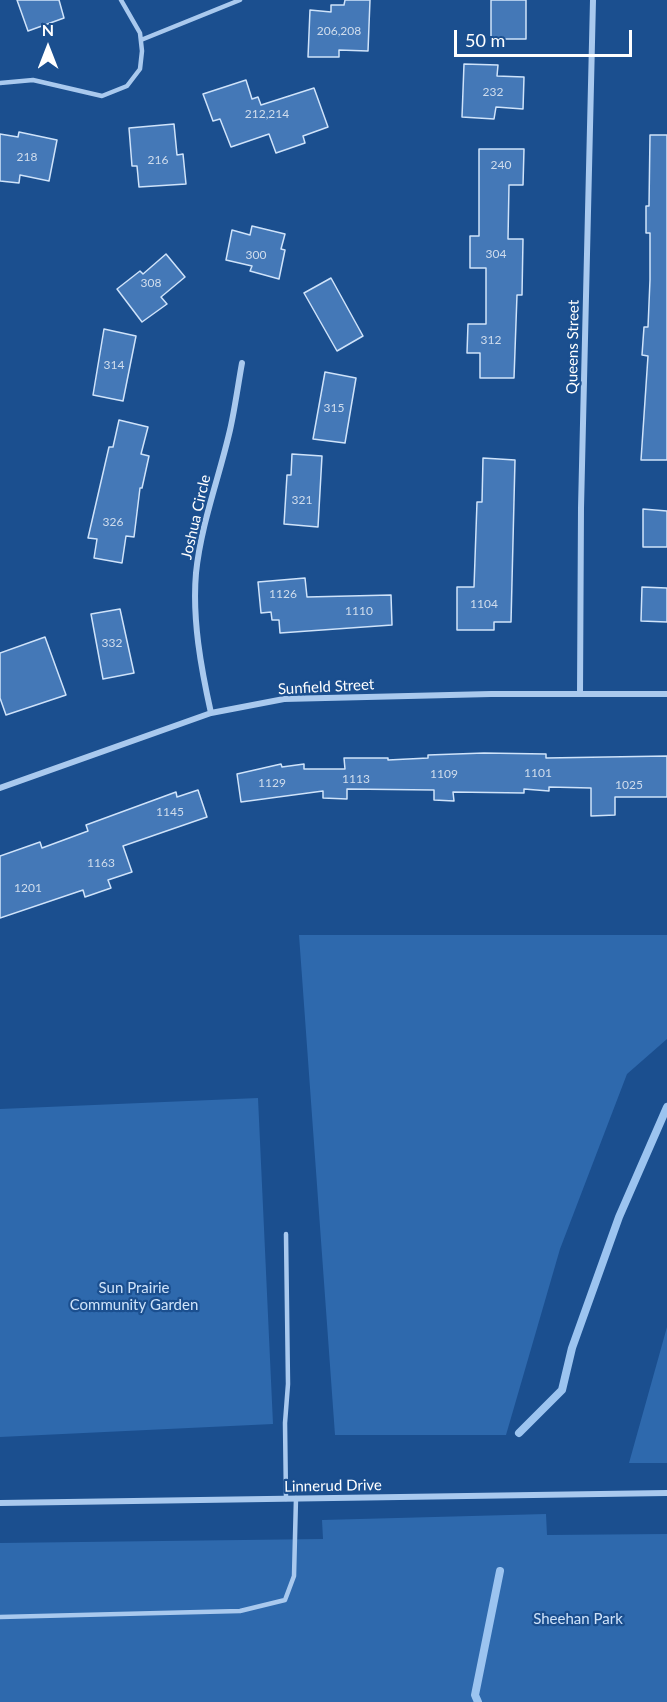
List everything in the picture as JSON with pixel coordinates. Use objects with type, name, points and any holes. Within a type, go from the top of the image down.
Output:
[{"type":"street","name":"Queens Street","points":[[580,694],[581,508],[593,0]]},
{"type":"street","name":"Joshua Circle","points":[[211,713],[202,675],[195,603],[196,574],[201,533],[230,431],[242,363]]},
{"type":"street","name":"Sunfield Street","points":[[0,788],[211,713],[284,699],[667,694]]},
{"type":"street","name":"Linnerud Drive","points":[[0,1503],[667,1493]]},
{"type":"lane","points":[[0,83],[33,80],[102,96],[127,86],[140,69],[141,40],[140,33],[121,0]]},
{"type":"lane","points":[[141,40],[240,0]]},
{"type":"lane","points":[[286,1234],[288,1384],[286,1499]]},
{"type":"lane","points":[[0,1617],[240,1611],[285,1599],[294,1576],[297,1498]]},
{"type":"green space","points":[[299,935],[667,935],[667,1039],[627,1074],[560,1249],[506,1435],[335,1435]]},
{"type":"green space","name":"Sun Prairie Community Garden","points":[[258,1098],[273,1424],[0,1437],[0,1109]]},
{"type":"green space","points":[[667,1327],[667,1463],[629,1463]]},
{"type":"green space","name":"Sheehan Park","points":[[546,1514],[547,1535],[667,1534],[667,1702],[0,1702],[0,1543],[323,1539],[322,1520]]},
{"type":"building","points":[[17,0],[59,0],[64,18],[28,31]]},
{"type":"building","points":[[345,0],[370,0],[368,51],[339,50],[339,57],[308,57],[310,10],[331,12],[331,5],[344,5]]},
{"type":"building","points":[[491,0],[526,0],[526,39],[491,39]]},
{"type":"building","points":[[464,64],[498,65],[497,76],[524,77],[523,109],[496,107],[494,119],[462,117]]},
{"type":"building","points":[[246,80],[252,99],[258,97],[261,105],[314,88],[328,127],[303,136],[305,143],[276,153],[269,134],[231,147],[220,119],[213,121],[203,94]]},
{"type":"building","points":[[174,124],[177,155],[183,154],[186,184],[139,187],[137,166],[132,166],[129,128]]},
{"type":"building","points":[[19,132],[57,140],[49,181],[20,175],[19,183],[0,181],[0,134],[18,137]]},
{"type":"building","points":[[650,135],[667,135],[667,460],[641,460],[648,356],[642,355],[644,327],[648,327],[650,280],[650,233],[646,233],[646,206],[649,206]]},
{"type":"building","points":[[479,149],[524,149],[523,185],[509,185],[508,239],[523,239],[522,295],[517,295],[514,378],[480,378],[480,353],[467,353],[468,324],[486,324],[486,268],[470,268],[470,236],[479,236]]},
{"type":"building","points":[[252,226],[285,234],[281,249],[285,250],[279,279],[250,271],[252,266],[226,260],[232,230],[250,235]]},
{"type":"building","points":[[166,254],[185,277],[161,297],[167,304],[142,322],[117,289],[140,271],[143,274]]},
{"type":"building","points":[[331,278],[363,336],[337,351],[304,293]]},
{"type":"building","points":[[104,329],[136,336],[123,401],[93,395]]},
{"type":"building","points":[[325,372],[356,378],[345,443],[313,439]]},
{"type":"building","points":[[119,420],[148,427],[141,454],[149,456],[142,488],[140,488],[134,537],[126,536],[122,563],[94,558],[97,539],[88,538],[109,447],[113,447]]},
{"type":"building","points":[[292,454],[322,456],[318,527],[284,524],[287,475],[291,475]]},
{"type":"building","points":[[483,458],[515,460],[511,622],[494,622],[494,630],[457,630],[457,587],[474,587],[477,502],[482,502]]},
{"type":"building","points":[[643,509],[667,511],[667,547],[643,547]]},
{"type":"building","points":[[305,578],[307,597],[391,595],[392,625],[280,633],[279,620],[272,620],[271,612],[261,613],[258,582]]},
{"type":"building","points":[[642,587],[667,588],[667,622],[641,621]]},
{"type":"building","points":[[120,609],[134,673],[103,679],[91,614]]},
{"type":"building","points":[[45,637],[66,695],[6,715],[0,698],[0,653]]},
{"type":"building","points":[[546,754],[546,758],[667,756],[667,797],[615,797],[615,815],[591,816],[591,788],[549,787],[549,791],[524,789],[524,793],[453,792],[454,801],[434,800],[434,790],[347,789],[347,799],[323,798],[323,791],[241,802],[237,774],[281,764],[282,767],[304,764],[304,769],[345,769],[344,758],[388,758],[388,760],[428,758],[428,755]]},
{"type":"building","points":[[198,790],[207,817],[123,846],[132,872],[108,880],[111,888],[85,897],[83,890],[0,918],[0,856],[40,842],[42,848],[88,831],[86,825],[176,792],[177,797]]},
{"type":"waterway","points":[[519,1433],[562,1390],[572,1348],[619,1217],[667,1107]]},
{"type":"waterway","points":[[478,1702],[475,1695],[500,1571]]}]
